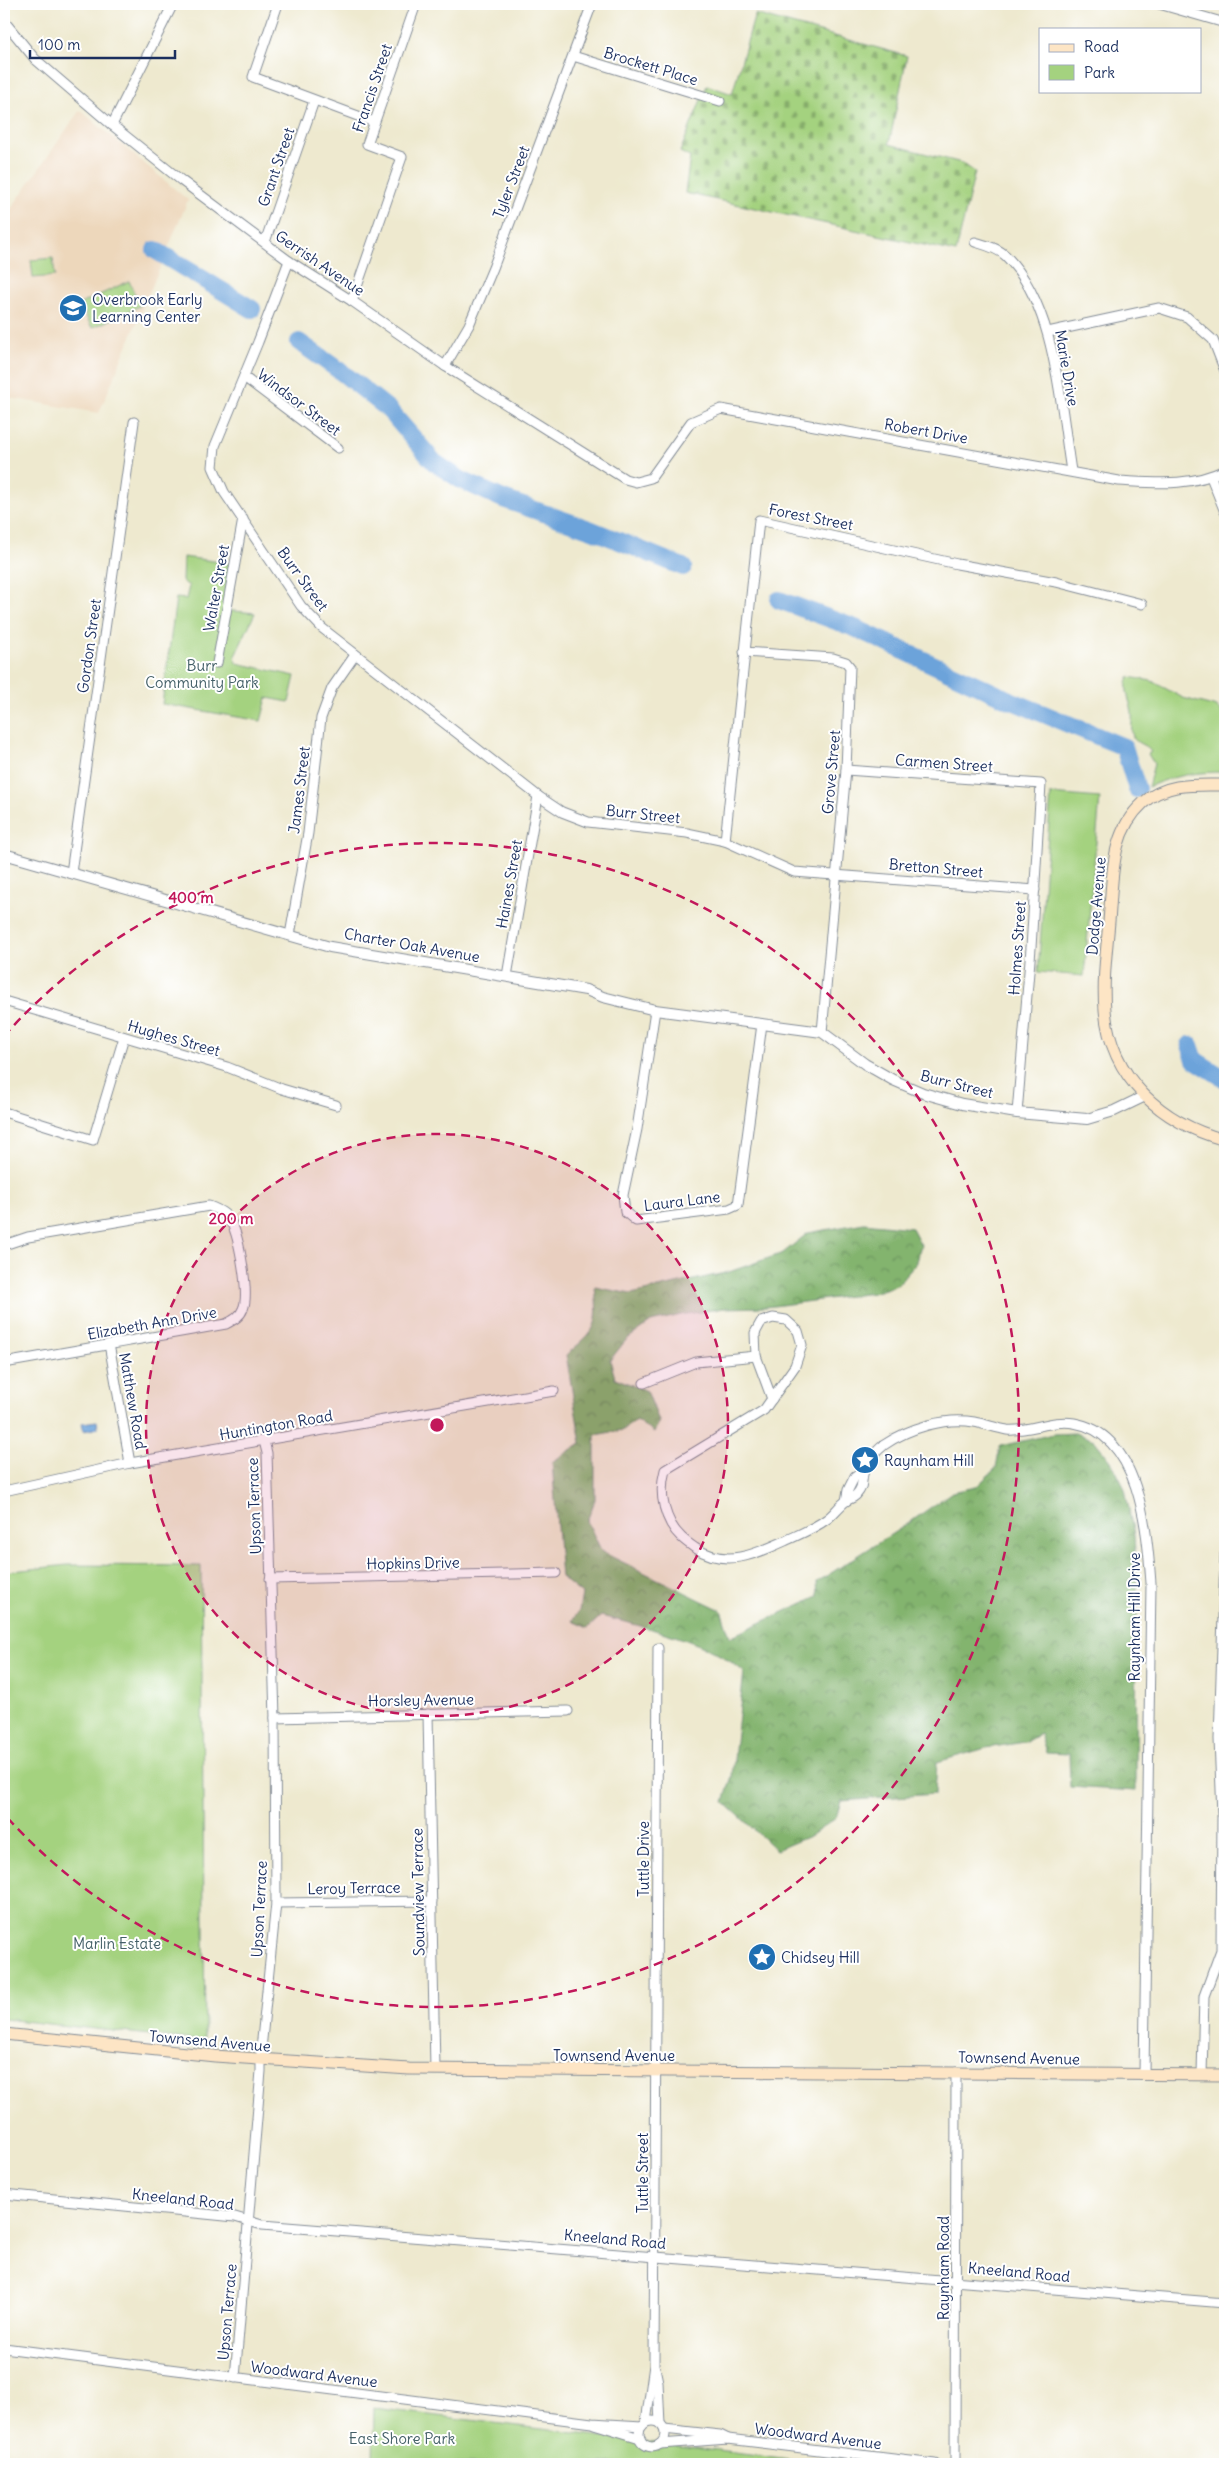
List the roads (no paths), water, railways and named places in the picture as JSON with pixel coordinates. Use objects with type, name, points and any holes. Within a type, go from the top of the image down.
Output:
[{"type":"main road","name":"Dodge Avenue","points":[[1143,1097],[1122,1066],[1114,1046],[1105,1012],[1105,975],[1113,878],[1120,835],[1128,821],[1142,804],[1162,791],[1179,786],[1225,785]]},
{"type":"main road","points":[[1143,1097],[1191,1129],[1225,1140]]},
{"type":"main road","name":"Townsend Avenue","points":[[4,2034],[142,2050],[261,2060],[435,2069],[1225,2075]]},
{"type":"street","points":[[112,125],[173,4]]},
{"type":"street","points":[[278,4],[253,77],[374,122]]},
{"type":"street","name":"Francis Street","points":[[352,301],[402,157],[367,144],[416,4]]},
{"type":"street","name":"Tyler Street","points":[[445,366],[469,325],[493,268],[592,4]]},
{"type":"street","points":[[1159,4],[1225,23]]},
{"type":"street","name":"Gerrish Avenue","points":[[4,21],[35,59],[112,125],[182,181],[289,261],[352,301],[445,366],[625,479],[636,482],[651,478]]},
{"type":"street","name":"Brockett Place","points":[[573,56],[720,102]]},
{"type":"street","name":"Grant Street","points":[[264,242],[314,101]]},
{"type":"street","name":"Marie Drive","points":[[975,242],[992,247],[1005,255],[1023,278],[1048,332],[1071,471]]},
{"type":"street","name":"Burr Street","points":[[289,261],[215,446],[212,462],[224,492],[311,618],[354,655],[538,796],[571,816],[598,825],[687,833],[725,841],[786,869],[800,872],[835,874]]},
{"type":"street","points":[[1048,332],[1159,308],[1186,317],[1213,340],[1225,370]]},
{"type":"street","name":"Windsor Street","points":[[244,377],[338,448]]},
{"type":"street","name":"Robert Drive","points":[[651,478],[691,422],[721,409],[1119,481],[1171,484],[1211,477],[1225,470]]},
{"type":"street","name":"Gordon Street","points":[[71,873],[134,422]]},
{"type":"street","points":[[1211,477],[1225,512]]},
{"type":"street","name":"Walter Street","points":[[217,663],[243,518]]},
{"type":"street","name":"Forest Street","points":[[725,841],[759,520],[957,564],[1056,582],[1142,604]]},
{"type":"street","name":"Grove Street","points":[[744,652],[840,659],[850,667],[846,770],[835,874]]},
{"type":"street","name":"James Street","points":[[290,935],[308,833],[321,718],[332,688],[354,655]]},
{"type":"street","name":"Carmen Street","points":[[846,770],[1041,784]]},
{"type":"street","name":"Holmes Street","points":[[1017,1113],[1035,890],[1041,784]]},
{"type":"street","name":"Haines Street","points":[[507,976],[538,796]]},
{"type":"street","name":"Charter Oak Avenue","points":[[4,854],[330,947],[586,990],[655,1010],[822,1032]]},
{"type":"street","points":[[822,1032],[835,874]]},
{"type":"street","name":"Bretton Street","points":[[835,874],[1035,890]]},
{"type":"street","name":"Hughes Street","points":[[4,1001],[227,1067],[282,1088],[336,1105]]},
{"type":"street","name":"Laura Lane","points":[[655,1010],[636,1129],[623,1195],[625,1212],[636,1221],[729,1209],[738,1205],[762,1024]]},
{"type":"street","name":"Burr Street","points":[[822,1032],[865,1064],[923,1093],[962,1104],[1017,1113],[1087,1119],[1114,1111],[1143,1097]]},
{"type":"street","points":[[4,1112],[93,1140],[124,1037]]},
{"type":"street","name":"Elizabeth Ann Drive","points":[[4,1245],[28,1237],[202,1206],[217,1209],[226,1216],[234,1228],[246,1289],[245,1302],[239,1316],[226,1324],[4,1363]]},
{"type":"street","name":"Raynham Hill Drive","points":[[772,1399],[756,1356],[755,1333],[761,1322],[773,1318],[786,1320],[798,1331],[802,1346],[797,1361],[784,1385],[764,1410],[666,1470],[662,1480],[663,1502],[675,1530],[685,1541],[709,1556],[732,1559],[751,1555],[805,1532],[827,1520],[846,1501],[855,1496],[864,1483],[863,1472],[884,1445],[914,1430],[939,1422],[973,1422],[1014,1430],[1072,1422],[1087,1426],[1109,1439],[1119,1450],[1129,1470],[1147,1540],[1151,1584],[1144,2074]]},
{"type":"street","name":"Matthew Road","points":[[109,1344],[130,1463]]},
{"type":"street","points":[[644,1383],[696,1362],[756,1356]]},
{"type":"street","name":"Huntington Road","points":[[4,1491],[130,1463],[554,1390]]},
{"type":"street","name":"Upson Terrace","points":[[235,2378],[276,1903],[275,1718],[267,1453],[264,1441]]},
{"type":"street","points":[[1202,2075],[1204,1996],[1221,1950],[1222,1815],[1219,1738],[1225,1556]]},
{"type":"street","name":"Hopkins Drive","points":[[270,1579],[556,1573]]},
{"type":"street","name":"Tuttle Drive","points":[[656,2070],[658,1648]]},
{"type":"street","name":"Horsley Avenue","points":[[275,1718],[568,1711]]},
{"type":"street","name":"Soundview Terrace","points":[[428,1714],[435,2069]]},
{"type":"street","name":"Leroy Terrace","points":[[276,1903],[432,1901]]},
{"type":"street","name":"Tuttle Street","points":[[644,2424],[654,2365],[656,2070]]},
{"type":"street","name":"Raynham Road","points":[[955,2464],[957,2281],[956,2072]]},
{"type":"street","name":"Kneeland Road","points":[[4,2194],[235,2217],[248,2222],[1225,2303]]},
{"type":"street","name":"Woodward Avenue","points":[[4,2348],[592,2423],[644,2424]]},
{"type":"street","name":"Tuttle Street","points":[[654,2365],[658,2382],[662,2427]]},
{"type":"street","points":[[654,2421],[662,2427],[664,2437],[660,2444],[650,2447],[644,2444],[640,2438],[644,2424],[654,2421]]},
{"type":"street","name":"Woodward Avenue","points":[[592,2423],[640,2438]]},
{"type":"street","name":"Woodward Avenue","points":[[662,2427],[720,2435],[728,2439]]},
{"type":"street","name":"Woodward Avenue","points":[[660,2444],[728,2439],[935,2464]]},
{"type":"water","points":[[97,1421],[98,1428],[84,1431],[82,1423]]},
{"type":"waterway","points":[[155,250],[252,309]]},
{"type":"waterway","points":[[299,342],[388,409],[434,462],[461,480],[503,499],[592,530],[683,567]]},
{"type":"waterway","points":[[779,600],[855,628],[1005,698],[1124,747],[1137,789]]},
{"type":"waterway","points":[[1190,1045],[1195,1060],[1225,1079]]},
{"type":"place","name":"Overbrook Early Learning Center","points":[[73,308]]},
{"type":"place","name":"Raynham Hill","points":[[865,1460]]},
{"type":"place","name":"Chidsey Hill","points":[[762,1957]]},
{"type":"park label","name":"Burr Community Park","points":[[202,674]]},
{"type":"park label","name":"Marlin Estate","points":[[117,1943]]},
{"type":"park label","name":"East Shore Park","points":[[402,2438]]}]
